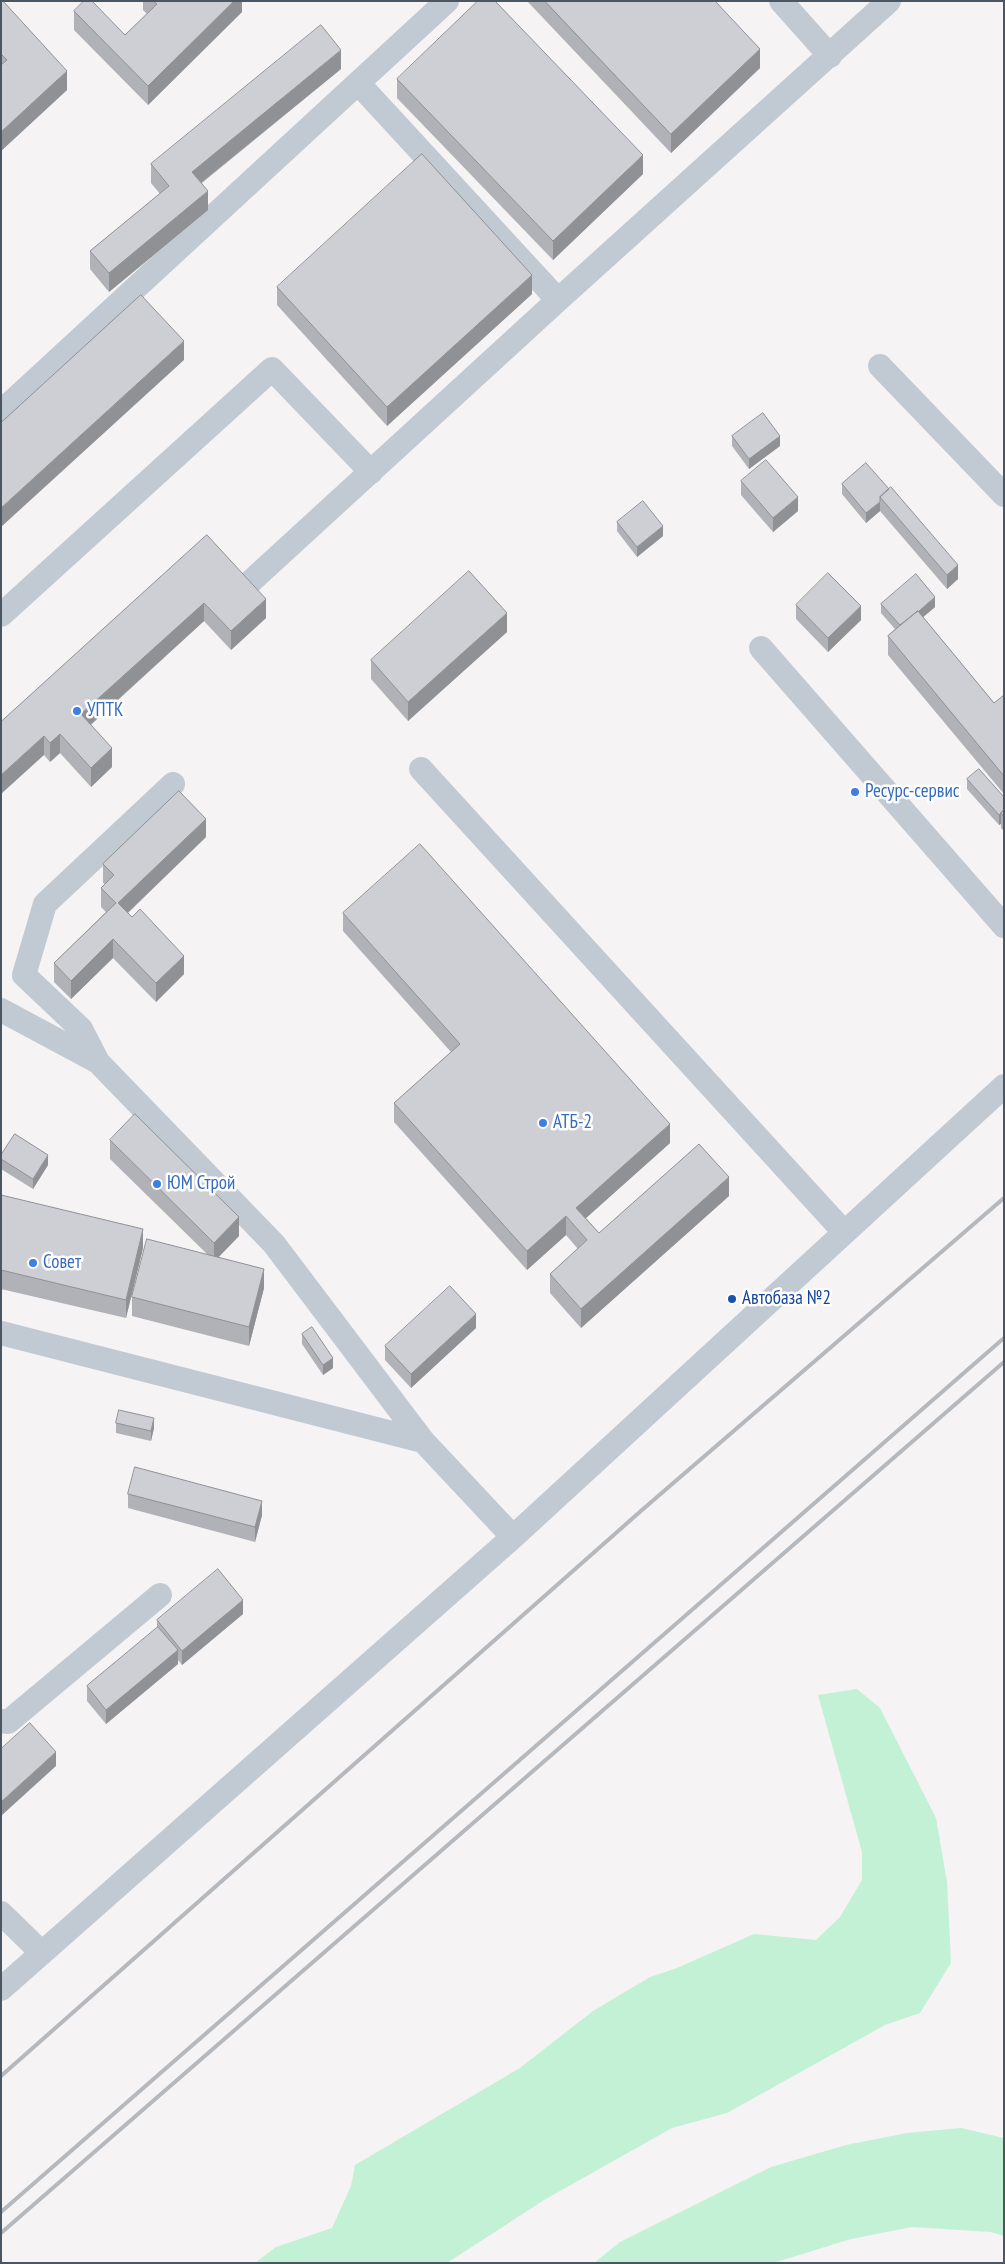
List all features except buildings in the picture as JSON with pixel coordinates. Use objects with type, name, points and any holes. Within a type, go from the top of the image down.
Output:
[{"type":"street","points":[[1,412],[447,1]]},
{"type":"street","points":[[781,1],[830,56]]},
{"type":"street","points":[[248,584],[558,300],[889,1]]},
{"type":"street","points":[[358,83],[558,300]]},
{"type":"street","points":[[880,366],[1004,495]]},
{"type":"street","points":[[1,615],[272,369],[371,472]]},
{"type":"street","points":[[761,648],[1004,926]]},
{"type":"street","points":[[420,769],[844,1232]]},
{"type":"street","points":[[173,784],[45,904],[24,975],[81,1029],[98,1062],[274,1244],[423,1441],[512,1537]]},
{"type":"street","points":[[1,1010],[98,1062]]},
{"type":"street","points":[[1,1989],[512,1537],[1004,1086]]},
{"type":"street","points":[[1,1332],[423,1441]]},
{"type":"street","points":[[1,1721],[8,1722],[160,1595]]},
{"type":"street","points":[[1,1913],[42,1953]]},
{"type":"green space","points":[[857,1689],[880,1708],[936,1818],[947,1882],[951,1963],[920,2013],[885,2025],[727,2113],[672,2128],[544,2200],[447,2263],[255,2263],[276,2247],[332,2228],[351,2186],[355,2165],[520,2068],[593,2011],[650,1977],[677,1968],[754,1934],[816,1940],[840,1917],[862,1880],[862,1852],[818,1695]]},
{"type":"green space","points":[[961,2128],[1004,2138],[1004,2236],[991,2232],[912,2227],[851,2239],[773,2263],[594,2263],[620,2242],[771,2167],[846,2145],[907,2133]]},
{"type":"railway","points":[[1,2076],[642,1510],[1004,1198]]},
{"type":"railway","points":[[1,2212],[1004,1338]]},
{"type":"railway","points":[[1,2233],[1004,1362]]},
{"type":"place","name":"УПТК","points":[[77,711]]},
{"type":"place","name":"Ресурс-сервис","points":[[855,792]]},
{"type":"place","name":"АТБ-2","points":[[543,1123]]},
{"type":"place","name":"ЮМ Строй","points":[[157,1184]]},
{"type":"place","name":"Совет","points":[[33,1263]]},
{"type":"place","name":"Автобаза №2","points":[[732,1299]]}]
